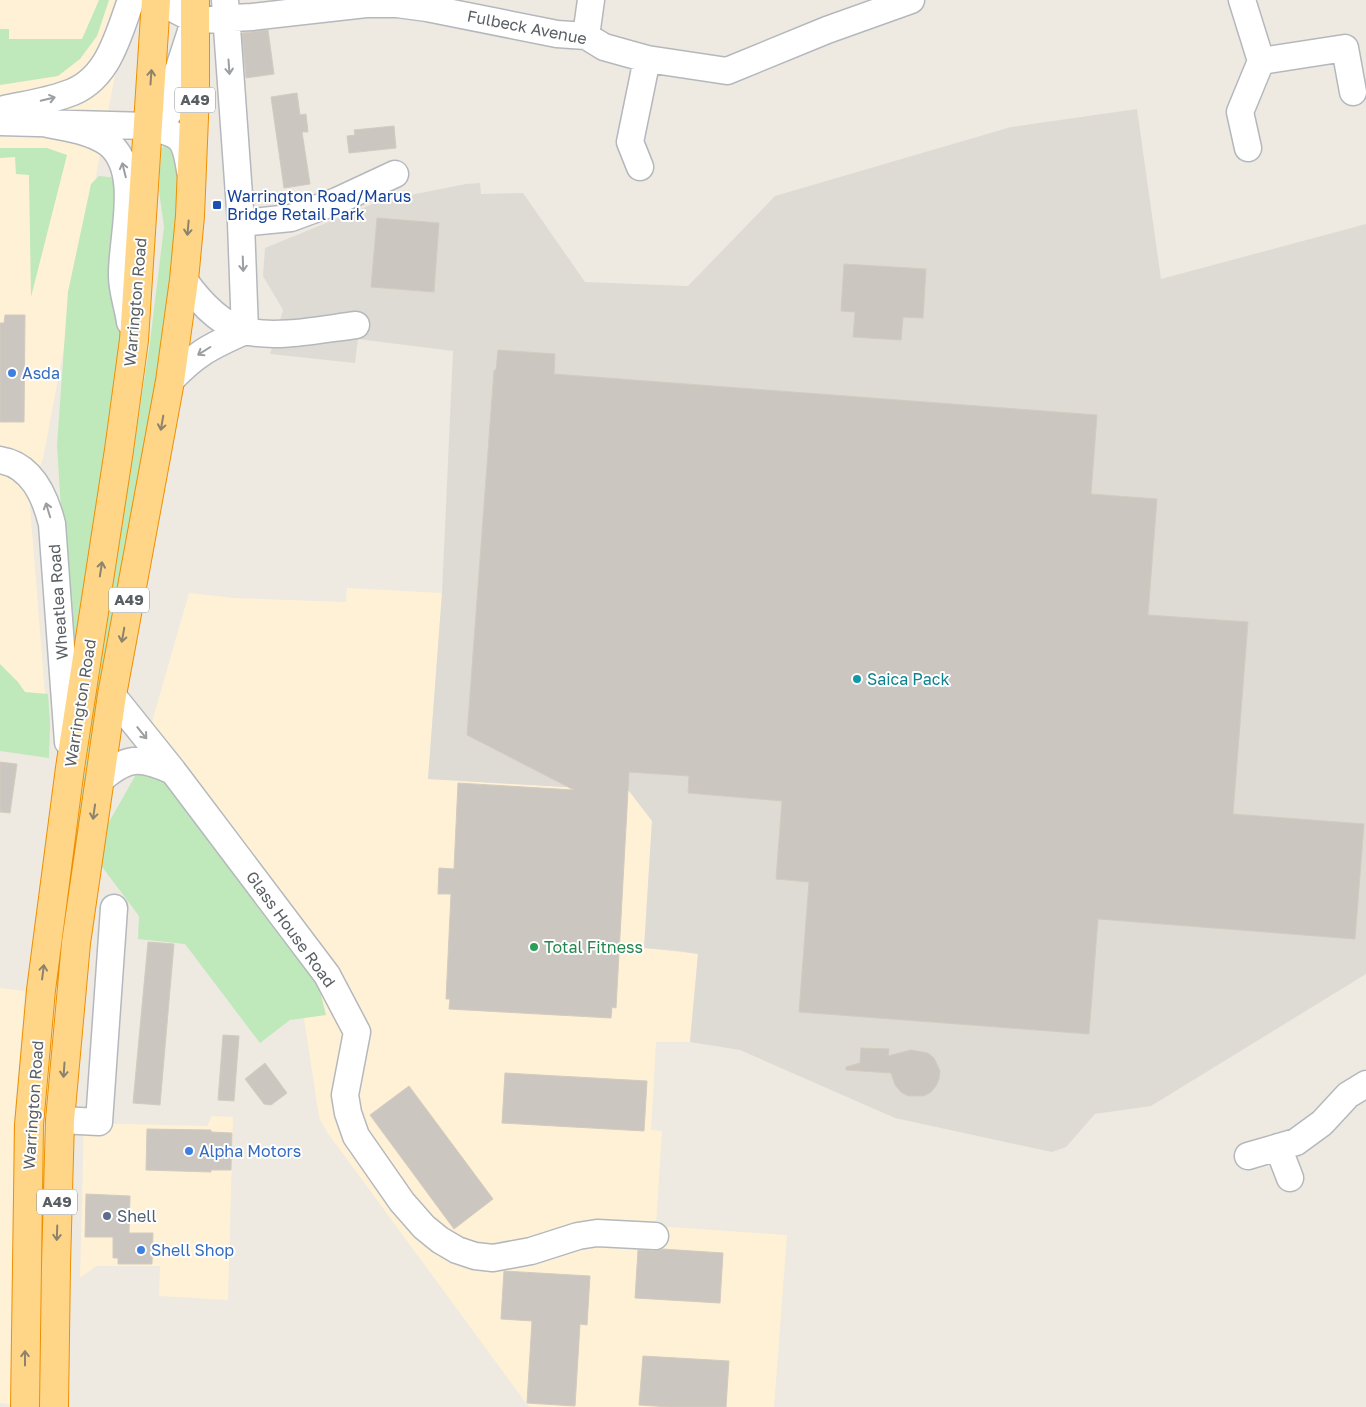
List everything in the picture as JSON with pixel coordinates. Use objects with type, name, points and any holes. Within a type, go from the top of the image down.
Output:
[{"type":"highway","name":"Warrington Road","points":[[25,1407],[29,1125],[41,990],[70,768],[134,340],[156,0]]},
{"type":"highway","name":"Warrington Road","points":[[54,1407],[60,1120],[76,943],[98,781],[112,695],[170,381],[184,280],[192,179],[195,93],[194,10]]},
{"type":"street","points":[[0,110],[69,94],[87,84],[99,72],[111,53],[131,0]]},
{"type":"street","points":[[147,126],[162,122],[172,108],[176,77],[194,10],[168,6],[163,0]]},
{"type":"street","points":[[586,36],[591,0]]},
{"type":"street","name":"Fulbeck Avenue","points":[[194,10],[397,4],[482,18],[556,34],[586,36],[604,47],[647,59],[727,71],[827,30],[911,0]]},
{"type":"street","points":[[1242,0],[1261,61],[1240,112],[1248,148]]},
{"type":"street","points":[[225,9],[241,222],[245,331]]},
{"type":"street","points":[[1261,61],[1345,48],[1353,92]]},
{"type":"street","points":[[640,167],[630,142],[647,59]]},
{"type":"street","points":[[0,122],[147,126],[167,131],[178,137],[186,147],[192,179]]},
{"type":"street","points":[[42,123],[94,135],[110,145],[123,164],[128,199],[122,277],[134,340]]},
{"type":"street","points":[[241,222],[291,218],[336,202],[395,174]]},
{"type":"street","points":[[184,280],[199,300],[211,311],[226,322],[245,331],[283,334],[356,325]]},
{"type":"street","points":[[170,381],[188,362],[206,349],[245,331]]},
{"type":"street","name":"Wheatlea Road","points":[[0,460],[20,468],[30,476],[44,498],[52,524],[70,768]]},
{"type":"street","name":"Glass House Road","points":[[112,695],[173,771],[327,975],[357,1032],[345,1095],[348,1113],[356,1136],[402,1202],[424,1227],[440,1240],[457,1250],[474,1256],[493,1258],[531,1251],[578,1236],[596,1233],[655,1236]]},
{"type":"street","points":[[98,781],[114,768],[128,762],[143,761],[155,763],[173,771]]},
{"type":"street","points":[[60,1120],[99,1122],[120,923]]},
{"type":"street","points":[[1248,1156],[1296,1142],[1322,1123],[1348,1095],[1366,1084]]},
{"type":"street","points":[[1278,1147],[1290,1178]]},
{"type":"shaded area","points":[[0,0],[129,0],[43,459],[29,494],[46,707],[0,713]]},
{"type":"shaded area","points":[[1137,109],[1161,279],[1366,224],[1366,974],[1151,1106],[1095,1114],[1066,1147],[1052,1152],[895,1118],[740,1050],[690,1042],[698,954],[644,948],[652,821],[629,791],[428,779],[442,593],[453,351],[358,339],[355,363],[270,354],[283,310],[263,276],[265,248],[380,201],[480,183],[481,194],[523,193],[585,282],[688,286],[775,196],[1011,127]]},
{"type":"shaded area","points":[[347,588],[442,593],[428,779],[629,790],[652,820],[644,948],[698,954],[690,1042],[656,1042],[651,1130],[662,1131],[656,1226],[787,1235],[774,1407],[529,1407],[327,1132],[319,1117],[304,1018],[325,1015],[138,771],[189,593],[235,598],[346,602]]},
{"type":"shaded area","points":[[0,988],[25,991],[13,1131],[13,1405],[0,1403]]},
{"type":"shaded area","points":[[212,1116],[233,1117],[228,1300],[159,1296],[160,1266],[96,1266],[80,1278],[84,1123],[207,1126]]},
{"type":"green space","points":[[99,0],[109,0],[97,36],[80,59],[58,76],[0,85],[0,29],[9,29],[9,39],[82,39]]},
{"type":"green space","points":[[164,146],[173,150],[185,186],[65,990],[55,986],[90,735],[150,342],[164,227],[159,191],[161,149]]},
{"type":"green space","points":[[0,148],[47,148],[67,155],[31,297],[29,175],[16,174],[15,157],[0,158]]},
{"type":"green space","points":[[99,176],[117,178],[121,195],[112,306],[122,341],[77,637],[69,637],[57,445],[68,292],[91,184]]},
{"type":"green space","points":[[0,664],[25,692],[48,694],[50,724],[49,758],[0,751]]},
{"type":"green space","points":[[138,771],[168,784],[308,967],[320,991],[326,1015],[290,1020],[260,1043],[185,944],[138,939],[139,916],[100,864],[105,829]]},
{"type":"building","points":[[268,30],[274,74],[246,78],[242,33]]},
{"type":"building","points":[[297,93],[300,115],[306,114],[308,132],[302,132],[310,184],[284,188],[271,97]]},
{"type":"building","points":[[394,126],[396,148],[349,153],[347,136],[355,135],[354,130]]},
{"type":"building","points":[[377,218],[439,223],[434,292],[371,287]]},
{"type":"building","points":[[844,264],[926,269],[923,318],[903,317],[901,340],[853,337],[855,312],[841,311]]},
{"type":"building","name":"Asda","points":[[5,315],[25,315],[24,422],[0,422],[0,323],[4,323]]},
{"type":"building","name":"Saica Pack","points":[[498,350],[555,354],[554,374],[1097,415],[1091,494],[1157,499],[1148,615],[1248,622],[1233,814],[1364,824],[1355,939],[1098,919],[1089,1034],[799,1012],[809,882],[776,879],[782,801],[688,793],[689,776],[629,772],[616,1008],[612,1007],[611,1018],[449,1009],[450,999],[446,999],[451,894],[438,894],[439,868],[454,869],[458,783],[574,790],[467,735],[494,370],[496,370]]},
{"type":"building","points":[[0,762],[17,764],[10,813],[0,812]]},
{"type":"building","points":[[148,942],[174,944],[160,1105],[133,1103]]},
{"type":"building","points":[[223,1035],[239,1036],[234,1101],[218,1100]]},
{"type":"building","points":[[861,1048],[889,1049],[888,1056],[911,1050],[928,1053],[934,1058],[940,1071],[936,1086],[924,1096],[908,1096],[895,1085],[891,1073],[846,1070],[846,1067],[860,1063]]},
{"type":"building","points":[[265,1063],[287,1093],[271,1105],[264,1104],[245,1079]]},
{"type":"building","points":[[505,1073],[647,1081],[644,1131],[502,1123]]},
{"type":"building","points":[[409,1086],[493,1199],[454,1229],[370,1115]]},
{"type":"building","name":"Alpha Motors","points":[[147,1129],[211,1130],[211,1132],[232,1133],[231,1170],[211,1170],[211,1172],[146,1170]]},
{"type":"building","name":"Shell","points":[[86,1194],[130,1196],[129,1233],[153,1233],[152,1264],[118,1264],[118,1258],[113,1258],[113,1237],[85,1237]]},
{"type":"building","points":[[662,1249],[723,1253],[720,1303],[635,1298],[638,1250],[654,1251]]},
{"type":"building","points":[[504,1271],[590,1276],[587,1325],[580,1324],[575,1406],[527,1403],[532,1321],[501,1319]]},
{"type":"building","points":[[643,1356],[729,1361],[726,1407],[639,1405]]},
{"type":"place","name":"Warrington Road/Marus Bridge Retail Park","points":[[217,205]]},
{"type":"place","name":"Asda","points":[[12,373]]},
{"type":"place","name":"Saica Pack","points":[[857,679]]},
{"type":"place","name":"Total Fitness","points":[[534,947]]},
{"type":"place","name":"Alpha Motors","points":[[189,1151]]},
{"type":"place","name":"Shell","points":[[107,1216]]},
{"type":"place","name":"Shell Shop","points":[[141,1250]]}]
